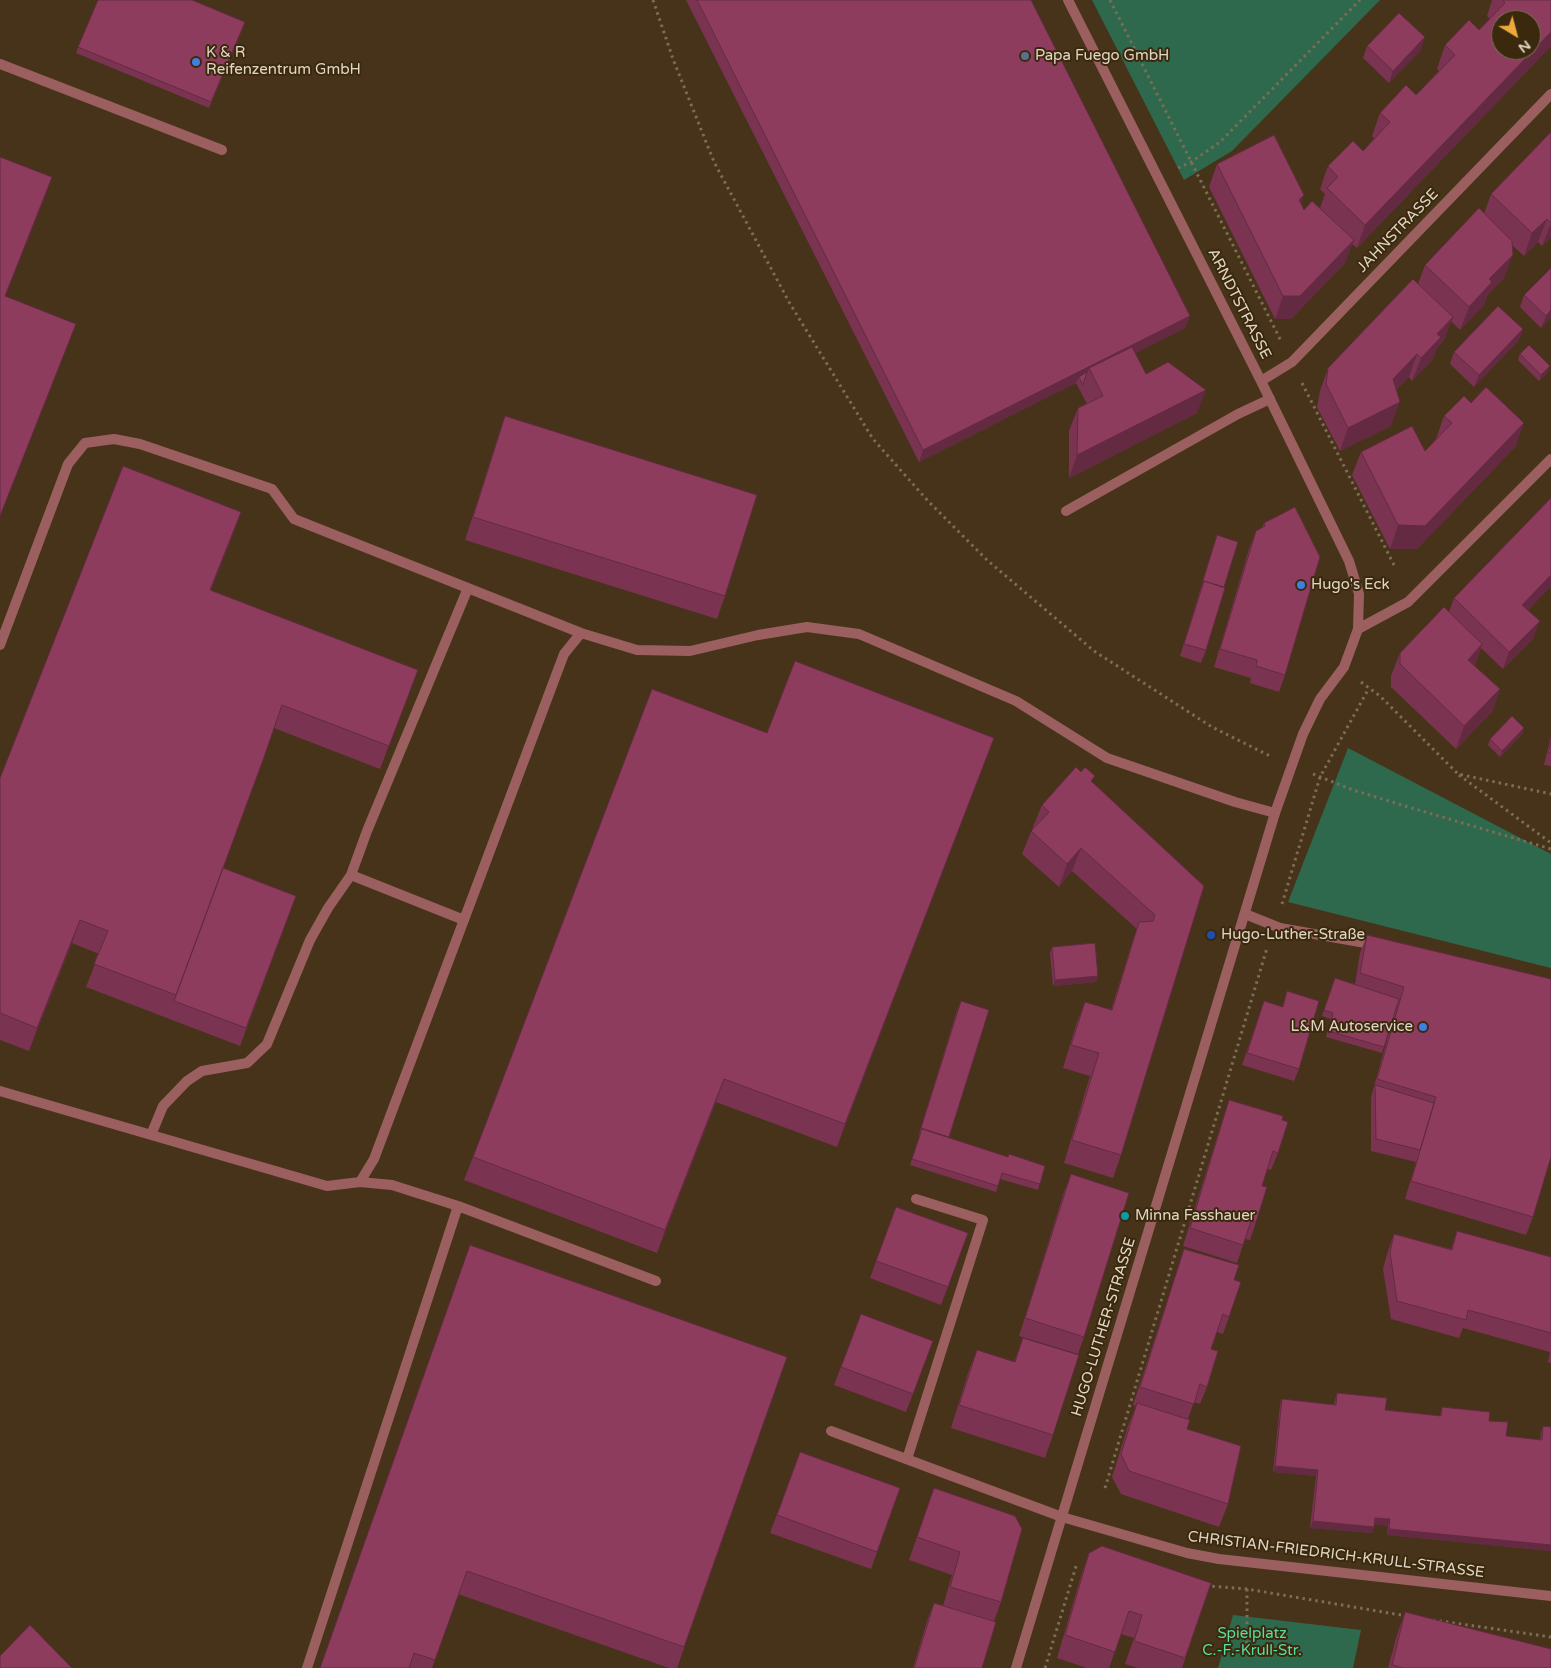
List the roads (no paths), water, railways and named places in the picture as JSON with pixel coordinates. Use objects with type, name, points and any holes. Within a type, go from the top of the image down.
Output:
[{"type":"street","name":"ARNDTSTRASSE","points":[[1068,0],[1261,381],[1349,560],[1359,594],[1358,628]]},
{"type":"street","points":[[0,64],[222,150]]},
{"type":"street","name":"JAHNSTRASSE","points":[[1261,381],[1292,362],[1551,94]]},
{"type":"street","points":[[1066,511],[1238,414],[1270,399]]},
{"type":"street","points":[[0,645],[68,464],[85,443],[114,439],[140,444],[272,489],[294,519],[581,633],[637,650],[690,651],[758,635],[807,627],[859,634],[1016,700],[1107,758],[1235,802],[1276,813]]},
{"type":"street","points":[[1358,628],[1408,602],[1551,459]]},
{"type":"street","points":[[151,1135],[163,1106],[187,1081],[202,1070],[248,1063],[267,1044],[310,940],[328,908],[351,875],[367,831],[468,588]]},
{"type":"street","name":"HUGO-LUTHER-STRASSE","points":[[1016,1668],[1291,765],[1320,699],[1344,667],[1358,628]]},
{"type":"street","points":[[360,1182],[374,1159],[564,654],[581,633]]},
{"type":"street","points":[[351,875],[464,920]]},
{"type":"street","points":[[1245,914],[1280,928],[1388,947]]},
{"type":"street","points":[[0,1090],[326,1186],[360,1182],[392,1185],[458,1206],[656,1281]]},
{"type":"street","points":[[907,1459],[983,1220],[916,1199]]},
{"type":"street","points":[[307,1668],[458,1206]]},
{"type":"street","points":[[831,1431],[1062,1517]]},
{"type":"street","name":"CHRISTIAN-FRIEDRICH-KRULL-STRASSE","points":[[1062,1517],[1187,1553],[1219,1559],[1551,1596]]},
{"type":"place","name":"Papa Fuego GmbH","points":[[1025,56]]},
{"type":"place","name":"K & R Reifenzentrum GmbH","points":[[196,62]]},
{"type":"place","name":"Hugo's Eck","points":[[1301,585]]},
{"type":"place","name":"Hugo-Luther-Straße","points":[[1211,935]]},
{"type":"place","name":"L&M Autoservice","points":[[1423,1027]]},
{"type":"place","name":"Minna Fasshauer","points":[[1125,1216]]},
{"type":"park label","name":"Spielplatz C.-F.-Krull-Str.","points":[[1252,1642]]}]
